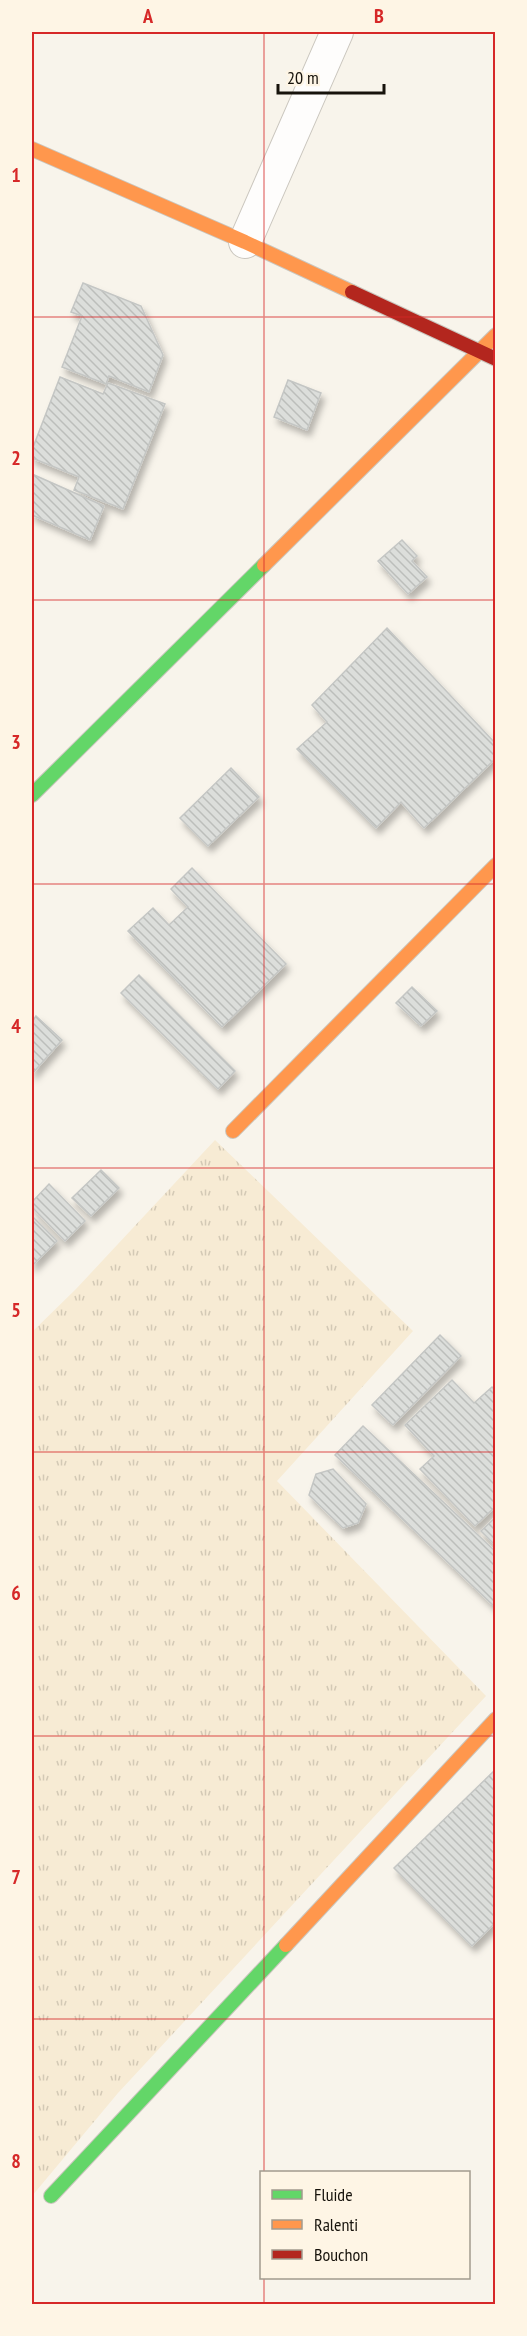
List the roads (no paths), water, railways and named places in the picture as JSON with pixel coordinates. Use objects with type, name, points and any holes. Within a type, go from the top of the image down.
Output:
[{"type":"street","points":[[245,242],[337,32]]},
{"type":"street","points":[[32,149],[245,242],[495,359]]},
{"type":"street","points":[[32,795],[495,336]]},
{"type":"street","points":[[233,1131],[495,865]]},
{"type":"street","points":[[51,2196],[495,1719]]}]
